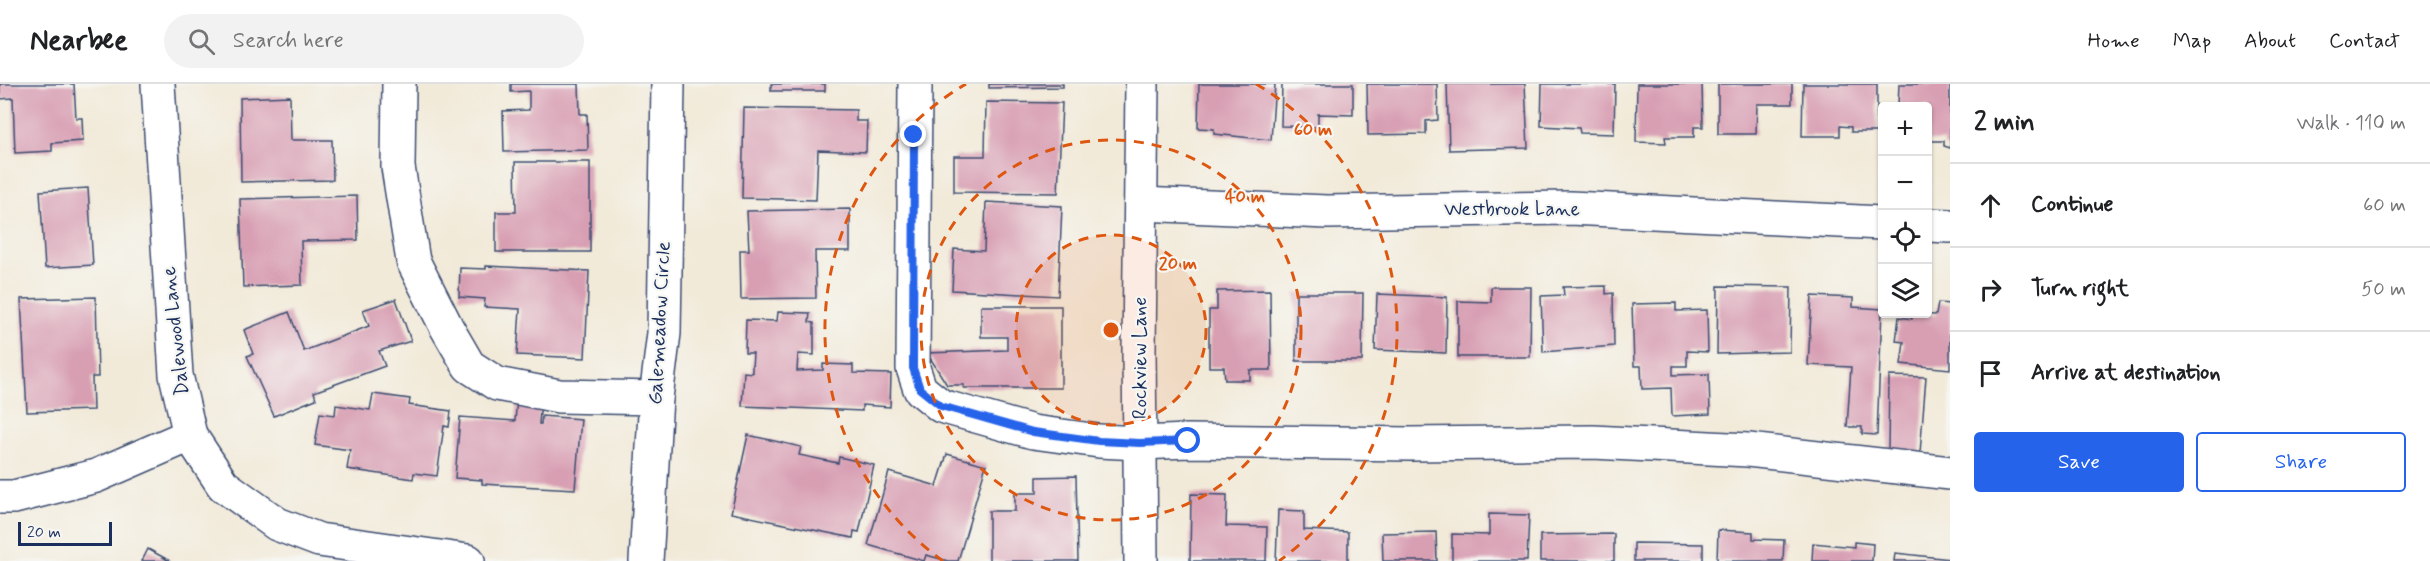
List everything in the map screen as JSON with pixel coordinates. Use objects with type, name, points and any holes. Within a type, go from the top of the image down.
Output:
[{"type":"street","name":"Dalewood Lane","points":[[158,84],[176,375],[190,435],[223,485],[276,524],[319,540],[468,561]]},
{"type":"street","points":[[399,84],[398,167],[413,261],[447,328],[470,366],[497,384],[559,396],[656,398]]},
{"type":"street","name":"Galemeadow Circle","points":[[646,561],[656,398],[664,333],[668,84]]},
{"type":"street","points":[[915,84],[913,368],[920,389],[941,406],[1033,432],[1099,441],[1140,443],[1593,442],[1748,450],[1950,473]]},
{"type":"street","name":"Rockview Lane","points":[[1141,561],[1142,84]]},
{"type":"street","name":"Westbrook Lane","points":[[1141,204],[1327,212],[1570,208],[1878,223]]},
{"type":"street","points":[[1932,225],[1950,226]]},
{"type":"street","points":[[0,497],[14,497],[96,476],[190,435]]},
{"type":"building","points":[[0,84],[74,84],[76,118],[82,118],[83,141],[52,143],[52,151],[15,153],[13,98],[0,99]]},
{"type":"building","points":[[511,84],[579,84],[580,114],[587,114],[588,150],[504,152],[503,111],[529,110],[529,91],[511,92]]},
{"type":"building","points":[[771,84],[825,84],[825,91],[771,91]]},
{"type":"building","points":[[989,84],[1063,84],[1063,87],[989,88]]},
{"type":"building","points":[[1199,84],[1275,84],[1271,140],[1214,134],[1214,129],[1198,128]]},
{"type":"building","points":[[1282,84],[1353,84],[1353,115],[1318,114],[1318,127],[1281,126]]},
{"type":"building","points":[[1367,84],[1437,84],[1438,120],[1426,121],[1426,134],[1368,135]]},
{"type":"building","points":[[1447,84],[1525,84],[1528,148],[1449,150]]},
{"type":"building","points":[[1542,84],[1615,84],[1614,134],[1580,133],[1579,128],[1541,126]]},
{"type":"building","points":[[1637,84],[1702,84],[1703,127],[1694,127],[1694,137],[1665,137],[1666,143],[1636,142]]},
{"type":"building","points":[[1718,84],[1792,84],[1792,104],[1757,104],[1756,134],[1718,134]]},
{"type":"building","points":[[1803,84],[1877,84],[1877,132],[1851,132],[1851,127],[1840,126],[1840,136],[1802,136]]},
{"type":"building","points":[[1899,84],[1950,84],[1950,148],[1944,146],[1944,141],[1932,141],[1932,102],[1898,102]]},
{"type":"building","points":[[290,96],[291,140],[332,140],[333,180],[241,182],[240,98]]},
{"type":"building","points":[[986,102],[1062,103],[1058,193],[954,192],[954,156],[985,156]]},
{"type":"building","points":[[744,108],[856,110],[856,121],[867,121],[866,152],[818,150],[816,200],[742,198]]},
{"type":"building","points":[[515,162],[590,162],[590,252],[496,252],[496,212],[516,212]]},
{"type":"building","points":[[88,188],[93,265],[45,268],[40,191]]},
{"type":"building","points":[[357,196],[358,240],[301,241],[302,285],[243,287],[240,199]]},
{"type":"building","points":[[986,202],[1062,206],[1058,296],[952,290],[954,249],[984,251]]},
{"type":"building","points":[[850,209],[850,251],[815,251],[816,298],[741,299],[740,250],[749,250],[747,211]]},
{"type":"building","points":[[486,266],[589,271],[585,358],[517,355],[520,309],[484,307],[485,299],[459,297],[460,268],[486,269]]},
{"type":"building","points":[[1606,286],[1606,294],[1613,293],[1614,346],[1543,352],[1541,296],[1564,295],[1563,287]]},
{"type":"building","points":[[1718,286],[1791,287],[1790,352],[1717,354]]},
{"type":"building","points":[[1491,287],[1531,287],[1530,357],[1458,357],[1458,301],[1491,302]]},
{"type":"building","points":[[1270,290],[1271,370],[1250,370],[1250,380],[1225,380],[1224,367],[1209,367],[1209,310],[1217,310],[1217,291]]},
{"type":"building","points":[[1296,293],[1363,293],[1362,361],[1296,361]]},
{"type":"building","points":[[1377,294],[1447,297],[1446,353],[1375,350]]},
{"type":"building","points":[[1812,296],[1853,298],[1853,307],[1878,309],[1878,318],[1882,318],[1877,435],[1862,434],[1862,427],[1847,427],[1851,367],[1808,365]]},
{"type":"building","points":[[96,297],[98,377],[92,377],[93,410],[27,412],[21,299]]},
{"type":"building","points":[[396,299],[411,341],[379,351],[385,366],[314,392],[316,399],[274,416],[247,356],[253,354],[244,330],[289,312],[304,351],[369,326],[363,310]]},
{"type":"building","points":[[1676,303],[1676,311],[1707,310],[1708,352],[1687,351],[1687,366],[1673,366],[1673,375],[1709,374],[1710,414],[1672,416],[1671,388],[1642,389],[1641,366],[1634,366],[1632,304]]},
{"type":"building","points":[[1938,303],[1950,304],[1950,369],[1901,364],[1904,342],[1896,341],[1899,318],[1932,318],[1932,315],[1936,315]]},
{"type":"building","points":[[981,306],[1061,306],[1061,388],[964,388],[964,385],[947,385],[927,353],[1007,350],[1007,337],[981,337]]},
{"type":"building","points":[[778,312],[810,313],[809,322],[814,323],[814,355],[798,354],[797,371],[823,370],[823,364],[853,365],[853,373],[891,374],[890,407],[862,405],[862,411],[742,406],[744,372],[752,373],[753,353],[745,353],[746,320],[777,321]]},
{"type":"building","points":[[1889,376],[1926,377],[1920,453],[1888,451]]},
{"type":"building","points":[[373,394],[410,399],[409,405],[451,411],[449,427],[444,426],[437,476],[414,473],[413,479],[347,469],[350,450],[315,445],[320,413],[335,415],[336,405],[370,410]]},
{"type":"building","points":[[517,398],[541,400],[539,424],[541,424],[542,416],[581,419],[575,489],[482,484],[482,480],[455,478],[460,417],[515,421]]},
{"type":"building","points":[[748,435],[801,447],[799,455],[838,463],[839,457],[874,465],[859,532],[854,531],[853,538],[731,513]]},
{"type":"building","points":[[947,454],[986,465],[958,561],[948,561],[926,555],[924,561],[868,545],[889,472],[937,486]]},
{"type":"building","points":[[1076,476],[1078,561],[989,561],[989,511],[1015,511],[1015,493],[1037,493],[1037,477]]},
{"type":"building","points":[[1191,494],[1227,495],[1226,526],[1267,527],[1266,561],[1190,561]]},
{"type":"building","points":[[1278,510],[1304,511],[1304,530],[1348,532],[1348,561],[1276,561]]},
{"type":"building","points":[[1489,514],[1529,515],[1527,561],[1452,561],[1452,534],[1489,535]]},
{"type":"building","points":[[1718,530],[1753,532],[1753,539],[1784,540],[1783,561],[1717,561]]},
{"type":"building","points":[[1436,532],[1437,561],[1383,561],[1382,533]]},
{"type":"building","points":[[1614,534],[1614,561],[1540,561],[1540,535]]},
{"type":"building","points":[[1854,542],[1873,544],[1872,561],[1812,561],[1813,543],[1854,547]]},
{"type":"building","points":[[1634,543],[1703,544],[1703,561],[1634,561]]},
{"type":"building","points":[[148,549],[170,561],[142,561]]},
{"type":"building","points":[[1895,553],[1950,559],[1950,561],[1894,561]]},
{"type":"route","points":[[914,135],[913,368],[920,389],[941,406],[1033,432],[1099,441],[1140,443],[1188,441]]}]
